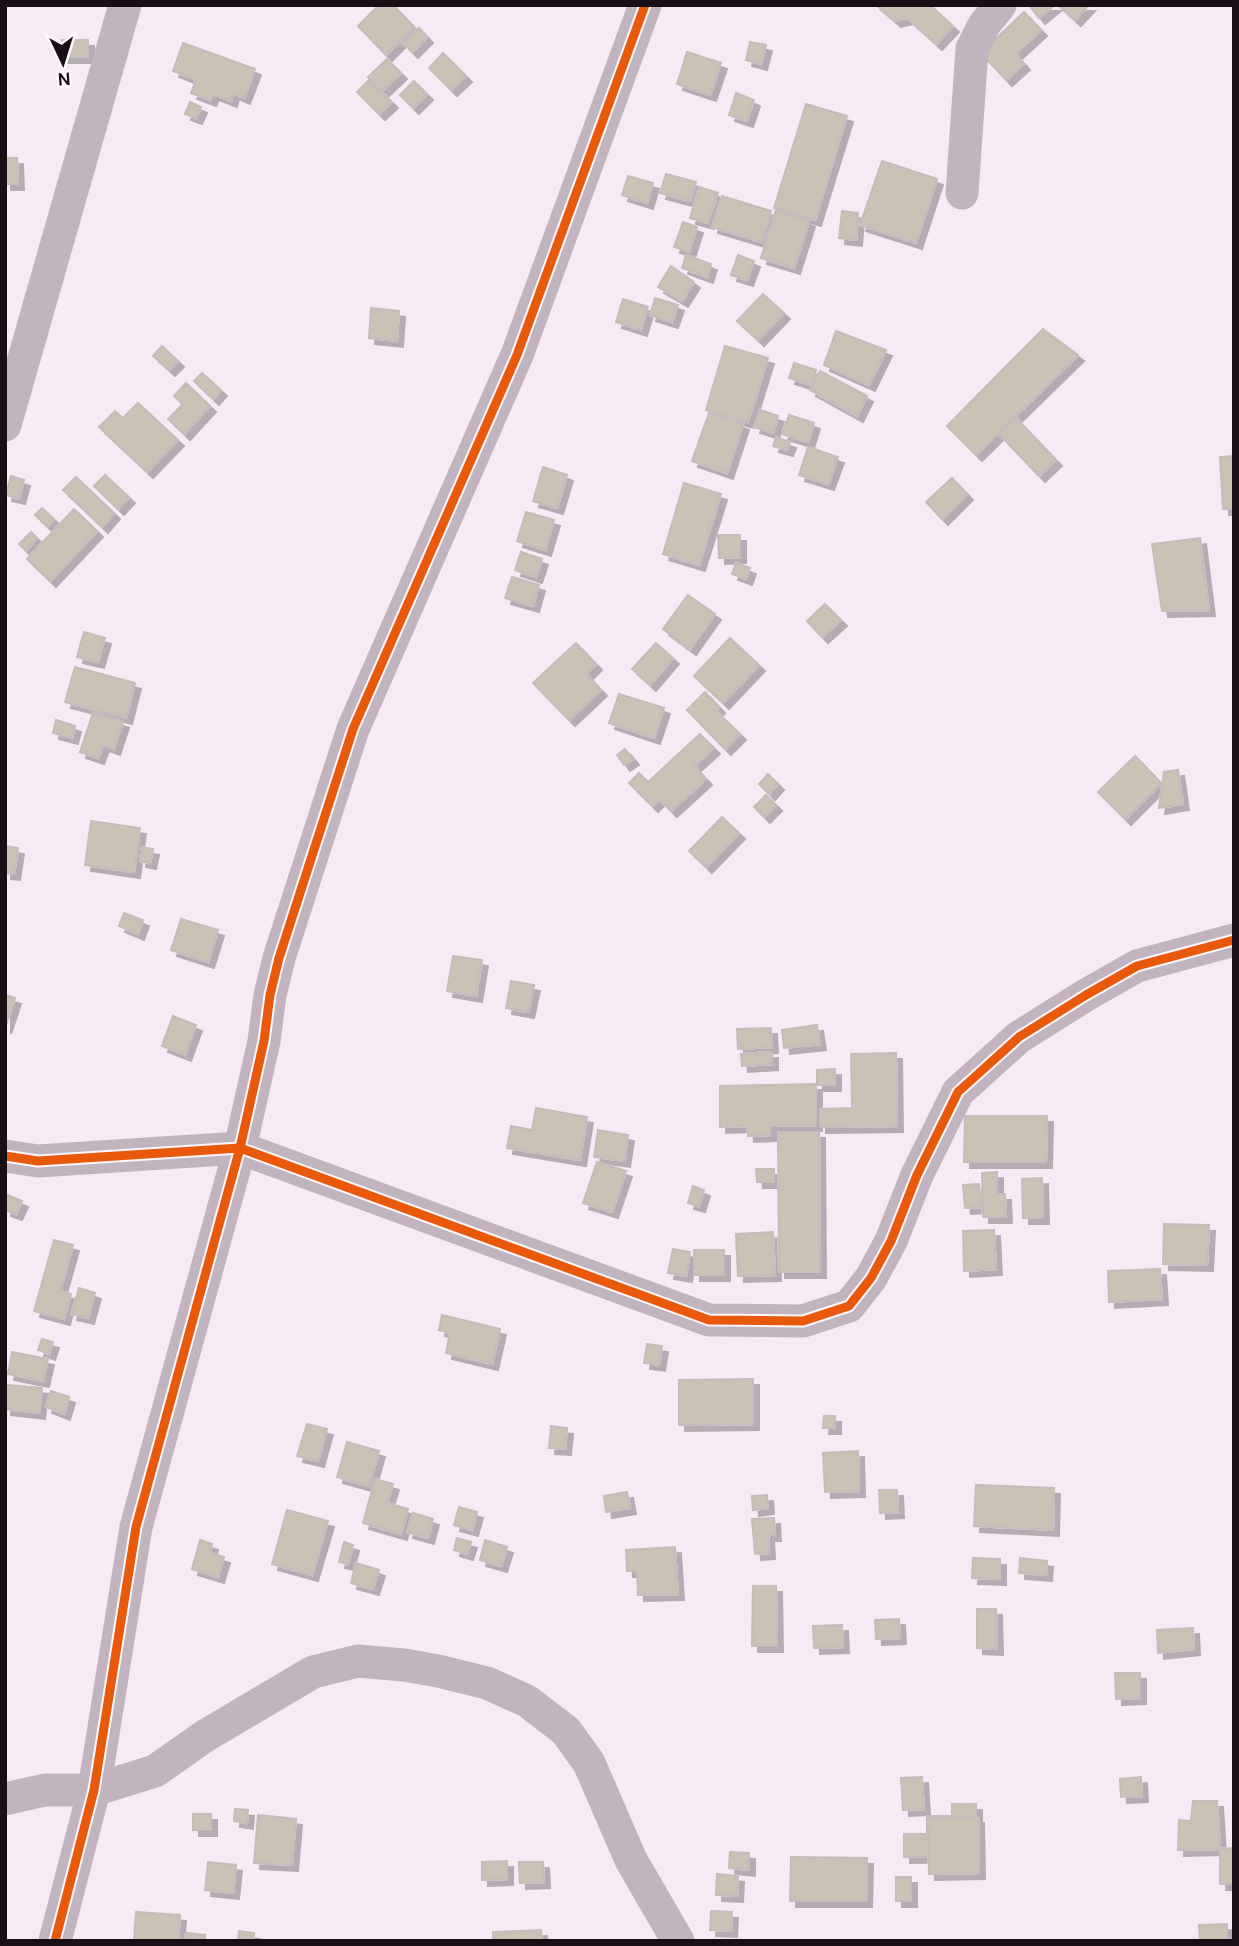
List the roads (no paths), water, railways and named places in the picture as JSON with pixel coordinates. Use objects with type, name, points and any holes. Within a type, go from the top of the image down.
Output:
[{"type":"street","points":[[5,425],[125,5]]},
{"type":"street","points":[[55,1941],[94,1790],[136,1527],[240,1148],[279,958],[353,730],[517,355],[645,5]]},
{"type":"street","points":[[962,193],[972,49],[1000,5]]},
{"type":"street","points":[[5,1156],[38,1161],[240,1148],[709,1320],[803,1321],[849,1306],[871,1278],[891,1241],[917,1175],[958,1092],[1019,1037],[1138,966],[1234,940]]},
{"type":"street","points":[[5,1799],[45,1790],[94,1790],[155,1771],[205,1736],[313,1672],[358,1661],[404,1665],[487,1683],[527,1701],[566,1731],[589,1763],[631,1860],[677,1941]]}]
